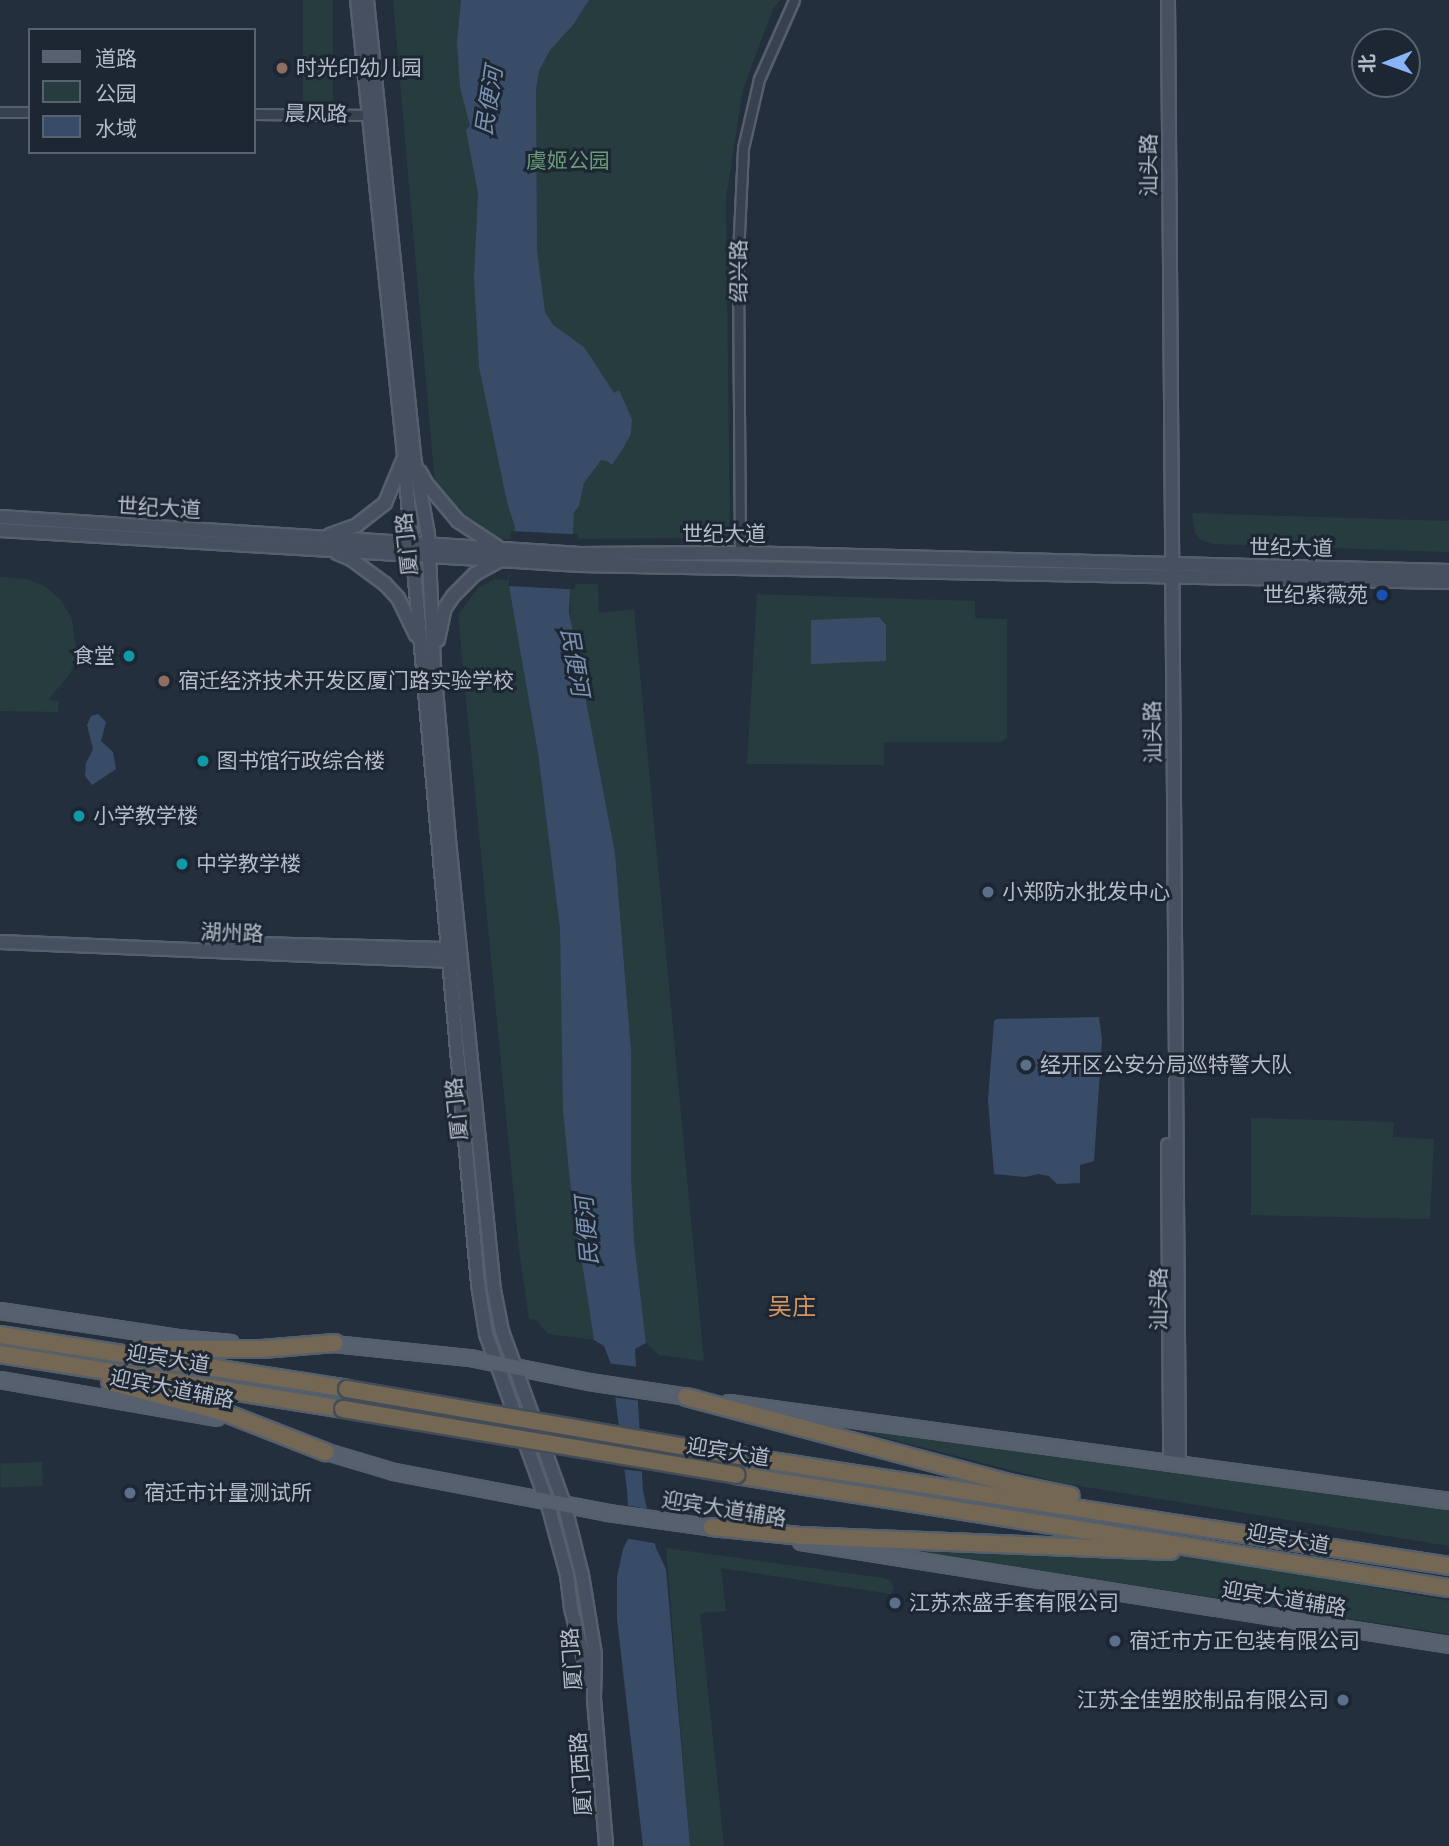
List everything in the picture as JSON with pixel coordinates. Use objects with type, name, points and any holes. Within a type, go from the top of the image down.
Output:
[{"type":"highway","name":"迎宾大道","points":[[0,1335],[347,1389],[739,1456],[1448,1565]]},
{"type":"highway","points":[[75,1347],[219,1350],[335,1343]]},
{"type":"highway","name":"迎宾大道","points":[[0,1354],[736,1475],[1258,1555],[1449,1588]]},
{"type":"highway","points":[[0,1364],[127,1384],[223,1412],[325,1452]]},
{"type":"highway","points":[[686,1397],[1009,1483],[1244,1532]]},
{"type":"highway","points":[[712,1527],[800,1536],[1258,1555]]},
{"type":"main road","points":[[0,1311],[191,1339],[254,1345],[335,1343],[496,1364],[657,1393],[1449,1501]]},
{"type":"main road","name":"迎宾大道辅路","points":[[0,1380],[215,1417],[394,1472],[608,1513],[712,1527],[1449,1646]]},
{"type":"street","name":"厦门路","points":[[357,0],[374,115],[410,459],[413,550],[446,955],[478,1284],[485,1334],[547,1500],[567,1575],[571,1608],[594,1699]]},
{"type":"street","name":"厦门路","points":[[367,0],[374,115]]},
{"type":"street","name":"绍兴路","points":[[740,553],[738,255],[743,148],[759,79],[794,0]]},
{"type":"street","name":"汕头路","points":[[1161,0],[1175,1462]]},
{"type":"street","name":"汕头路","points":[[1168,0],[1168,571]]},
{"type":"street","points":[[0,112],[28,112]]},
{"type":"street","name":"晨风路","points":[[256,114],[374,115]]},
{"type":"street","name":"厦门路","points":[[410,459],[429,551],[435,665],[494,1290],[502,1331],[563,1504],[582,1575],[595,1654],[594,1699]]},
{"type":"street","points":[[323,542],[376,512],[410,459],[426,483],[458,520],[505,555],[475,574],[445,608],[435,665]]},
{"type":"street","name":"世纪大道","points":[[0,517],[413,550],[741,566],[1449,571]]},
{"type":"street","name":"世纪大道","points":[[0,530],[323,542]]},
{"type":"street","points":[[323,542],[373,573],[398,598],[422,654]]},
{"type":"street","name":"世纪大道","points":[[580,559],[740,553],[1449,582]]},
{"type":"street","name":"湖州路","points":[[0,935],[446,955]]},
{"type":"street","name":"湖州路","points":[[0,942],[461,955]]},
{"type":"street","name":"厦门西路","points":[[594,1699],[606,1846]]},
{"type":"green space","points":[[303,0],[333,0],[333,109],[303,109]]},
{"type":"green space","name":"虞姬公园","points":[[393,0],[780,0],[773,9],[743,89],[726,198],[730,538],[494,539],[452,507],[435,485]]},
{"type":"green space","points":[[1192,513],[1449,521],[1449,552],[1213,544],[1201,540],[1195,533]]},
{"type":"green space","points":[[0,577],[28,579],[46,587],[61,600],[72,619],[77,656],[70,674],[48,700],[59,701],[58,712],[0,711]]},
{"type":"green space","points":[[495,579],[508,580],[512,594],[538,753],[560,929],[571,1192],[594,1340],[548,1334],[536,1320],[529,1319],[519,1250],[458,615],[478,588]]},
{"type":"green space","points":[[570,584],[598,584],[599,613],[634,609],[704,1361],[659,1355],[646,1343],[634,1241],[631,1050],[615,853],[571,634]]},
{"type":"green space","points":[[757,594],[975,601],[975,618],[1007,619],[1007,738],[1001,742],[884,742],[884,765],[747,764]]},
{"type":"green space","points":[[1251,1118],[1394,1122],[1393,1137],[1434,1139],[1430,1219],[1251,1215]]},
{"type":"green space","points":[[794,1414],[1449,1505],[1449,1546],[1061,1483]]},
{"type":"green space","points":[[42,1462],[43,1486],[1,1487],[0,1463]]},
{"type":"green space","points":[[915,1543],[1167,1553],[1210,1558],[1449,1601],[1449,1634],[914,1551]]},
{"type":"green space","points":[[666,1548],[884,1578],[891,1581],[894,1587],[891,1594],[721,1568],[726,1611],[700,1613],[724,1846],[690,1846]]},
{"type":"water","name":"民便河","points":[[461,0],[589,0],[573,25],[550,50],[539,71],[536,88],[537,250],[545,312],[553,325],[584,347],[614,393],[619,390],[632,419],[631,434],[622,450],[612,465],[601,460],[584,483],[579,506],[574,512],[569,612],[615,853],[631,1050],[634,1241],[646,1343],[635,1349],[643,1491],[656,1548],[666,1569],[690,1846],[643,1846],[617,1619],[617,1577],[623,1549],[630,1535],[627,1490],[611,1364],[604,1346],[594,1340],[571,1192],[563,1110],[560,929],[538,753],[508,580],[515,527],[507,502],[479,367],[474,278],[478,193],[466,130],[470,126],[460,87],[457,42]]},
{"type":"water","points":[[879,617],[886,625],[886,661],[811,664],[811,620]]},
{"type":"water","points":[[98,714],[106,722],[101,741],[113,752],[116,769],[92,785],[85,776],[86,763],[93,749],[87,725],[91,716]]},
{"type":"water","points":[[1099,1017],[1102,1040],[1094,1161],[1080,1165],[1080,1183],[1057,1184],[1049,1176],[1039,1174],[1025,1177],[994,1174],[988,1100],[994,1021]]},
{"type":"pier","points":[[511,531],[578,535],[575,589],[508,586]]},
{"type":"pier","points":[[607,1363],[639,1367],[641,1401],[612,1397]]},
{"type":"pier","points":[[616,1427],[643,1431],[646,1472],[621,1469]]},
{"type":"pier","points":[[625,1505],[653,1510],[659,1544],[624,1538]]},
{"type":"place","name":"时光印幼儿园","points":[[282,68]]},
{"type":"place","name":"世纪紫薇苑","points":[[1382,595]]},
{"type":"place","name":"食堂","points":[[129,656]]},
{"type":"place","name":"宿迁经济技术开发区厦门路实验学校","points":[[164,681]]},
{"type":"place","name":"图书馆行政综合楼","points":[[203,761]]},
{"type":"place","name":"小学教学楼","points":[[79,816]]},
{"type":"place","name":"中学教学楼","points":[[182,864]]},
{"type":"place","name":"小郑防水批发中心","points":[[988,892]]},
{"type":"place","name":"经开区公安分局巡特警大队","points":[[1026,1065]]},
{"type":"place","name":"宿迁市计量测试所","points":[[130,1493]]},
{"type":"place","name":"江苏杰盛手套有限公司","points":[[895,1603]]},
{"type":"place","name":"宿迁市方正包装有限公司","points":[[1115,1641]]},
{"type":"place","name":"江苏全佳塑胶制品有限公司","points":[[1343,1700]]},
{"type":"district","name":"吴庄","points":[[792,1307]]}]
